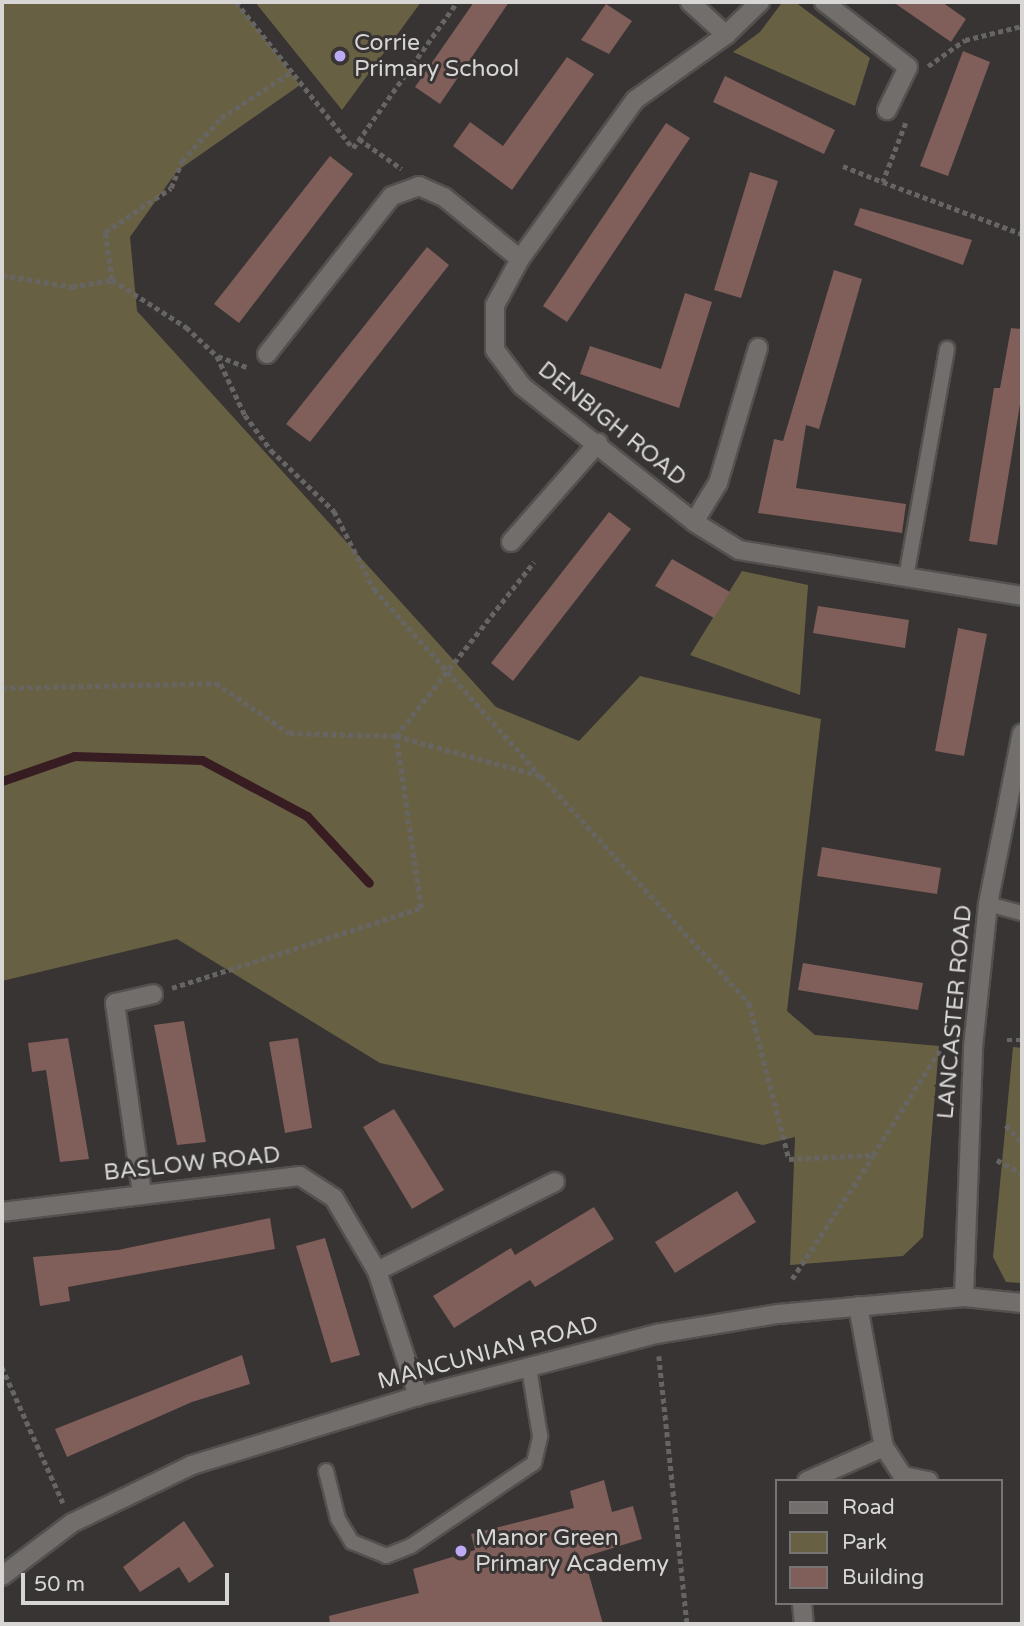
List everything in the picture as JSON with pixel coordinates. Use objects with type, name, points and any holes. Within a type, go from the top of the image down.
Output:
[{"type":"street","points":[[690,2],[726,35]]},
{"type":"street","name":"DENBIGH ROAD","points":[[761,2],[726,35],[635,100],[520,259],[495,305],[495,350],[522,386],[598,443],[694,522],[739,550],[1022,596]]},
{"type":"street","points":[[824,2],[908,67],[887,110]]},
{"type":"street","points":[[267,354],[392,196],[419,186],[444,197],[520,259]]},
{"type":"street","points":[[694,522],[718,483],[758,348]]},
{"type":"street","points":[[512,542],[598,443]]},
{"type":"street","name":"LANCASTER ROAD","points":[[964,1297],[973,1047],[988,904],[1022,733]]},
{"type":"street","points":[[142,1193],[115,1003],[153,994]]},
{"type":"street","name":"BASLOW ROAD","points":[[2,1212],[300,1176],[334,1198],[377,1271],[418,1396]]},
{"type":"street","points":[[377,1271],[555,1182]]},
{"type":"street","name":"MANCUNIAN ROAD","points":[[2,1576],[72,1523],[192,1465],[418,1396],[656,1334],[858,1306],[964,1297],[1022,1303]]},
{"type":"street","points":[[858,1306],[884,1447],[903,1476],[922,1479]]},
{"type":"street","points":[[812,1479],[884,1447]]},
{"type":"street","points":[[802,1605],[804,1624]]},
{"type":"lane","points":[[906,577],[947,349]]},
{"type":"lane","points":[[988,904],[1022,912]]},
{"type":"lane","points":[[326,1471],[338,1519],[352,1542],[386,1556],[411,1546],[534,1462],[540,1436],[529,1368]]},
{"type":"path","points":[[236,2],[353,148],[457,2]]},
{"type":"path","points":[[928,67],[965,40],[1022,26]]},
{"type":"path","points":[[112,279],[105,232],[171,188],[182,161],[221,118],[291,72]]},
{"type":"path","points":[[883,182],[901,137]]},
{"type":"path","points":[[359,139],[412,175]]},
{"type":"path","points":[[843,166],[1022,234]]},
{"type":"path","points":[[2,275],[72,288],[112,279],[186,327],[217,356],[245,415],[271,450],[334,511],[374,589],[447,673],[748,1003],[789,1158],[873,1155]]},
{"type":"path","points":[[217,356],[257,370]]},
{"type":"path","points":[[153,994],[421,908],[396,736],[534,562]]},
{"type":"path","points":[[2,688],[216,683],[289,733],[396,736],[541,776]]},
{"type":"path","points":[[1007,1040],[1022,1040]]},
{"type":"path","points":[[792,1279],[943,1045]]},
{"type":"path","points":[[1006,1125],[1022,1142]]},
{"type":"path","points":[[997,1160],[1022,1174]]},
{"type":"path","points":[[656,1334],[687,1624]]},
{"type":"path","points":[[2,1367],[72,1523]]},
{"type":"green space","points":[[2,2],[236,2],[300,85],[177,171],[130,237],[137,311],[496,707],[579,741],[640,676],[821,719],[787,1011],[815,1035],[939,1046],[923,1237],[903,1256],[790,1265],[795,1137],[763,1145],[380,1063],[177,939],[2,981]]},
{"type":"green space","name":"Corrie Primary School","points":[[255,2],[421,2],[342,110]]},
{"type":"green space","points":[[795,2],[870,58],[855,106],[733,52],[760,32],[781,4]]},
{"type":"green space","points":[[742,571],[808,585],[800,695],[690,655]]},
{"type":"green space","points":[[1013,1047],[1022,1048],[1022,1283],[1006,1282],[993,1257]]},
{"type":"building","points":[[474,2],[509,2],[440,104],[415,87]]},
{"type":"building","points":[[893,2],[942,2],[966,19],[951,42]]},
{"type":"building","points":[[606,4],[632,21],[609,54],[581,40]]},
{"type":"building","points":[[963,51],[990,62],[948,176],[920,166]]},
{"type":"building","points":[[567,57],[594,74],[512,190],[453,146],[470,122],[503,146]]},
{"type":"building","points":[[725,76],[835,130],[824,154],[713,102]]},
{"type":"building","points":[[666,123],[690,138],[567,322],[543,306]]},
{"type":"building","points":[[330,156],[353,174],[239,323],[214,304]]},
{"type":"building","points":[[750,172],[778,181],[741,298],[714,290]]},
{"type":"building","points":[[860,208],[972,240],[963,265],[854,225]]},
{"type":"building","points":[[427,247],[449,265],[310,442],[286,424]]},
{"type":"building","points":[[834,270],[862,279],[819,429],[806,425],[796,488],[906,504],[902,533],[758,513],[774,439],[783,441]]},
{"type":"building","points":[[685,293],[712,302],[679,408],[580,374],[590,346],[661,369]]},
{"type":"building","points":[[1011,328],[1022,329],[1022,392],[997,545],[969,541],[994,388],[1000,388]]},
{"type":"building","points":[[609,512],[631,529],[513,681],[491,663]]},
{"type":"building","points":[[672,559],[730,592],[714,618],[655,586]]},
{"type":"building","points":[[818,606],[909,620],[905,648],[813,633]]},
{"type":"building","points":[[958,628],[987,634],[964,756],[935,751]]},
{"type":"building","points":[[822,847],[941,868],[937,894],[817,876]]},
{"type":"building","points":[[803,963],[923,983],[918,1010],[798,990]]},
{"type":"building","points":[[184,1021],[206,1142],[177,1145],[154,1025]]},
{"type":"building","points":[[68,1038],[89,1159],[60,1162],[46,1070],[32,1072],[28,1043]]},
{"type":"building","points":[[298,1038],[312,1128],[285,1133],[269,1042]]},
{"type":"building","points":[[394,1109],[444,1190],[412,1209],[363,1127]]},
{"type":"building","points":[[737,1191],[756,1222],[675,1273],[655,1242]]},
{"type":"building","points":[[594,1207],[614,1239],[535,1287],[530,1280],[454,1328],[433,1296],[511,1248],[515,1255]]},
{"type":"building","points":[[270,1218],[275,1249],[68,1287],[70,1301],[40,1306],[33,1257],[118,1250]]},
{"type":"building","points":[[325,1238],[360,1355],[331,1363],[296,1246]]},
{"type":"building","points":[[242,1355],[250,1384],[192,1402],[67,1457],[55,1429]]},
{"type":"building","name":"Manor Green Primary Academy","points":[[604,1480],[612,1512],[633,1506],[642,1539],[584,1557],[603,1624],[330,1624],[329,1616],[419,1593],[413,1569],[475,1550],[471,1534],[574,1508],[570,1491]]},
{"type":"building","points":[[184,1521],[214,1566],[189,1583],[179,1567],[140,1592],[123,1567]]},
{"type":"waterway","points":[[2,781],[74,756],[202,760],[307,816],[369,883]]},
{"type":"place","name":"Corrie Primary School","points":[[340,56]]},
{"type":"place","name":"Manor Green Primary Academy","points":[[461,1551]]}]
